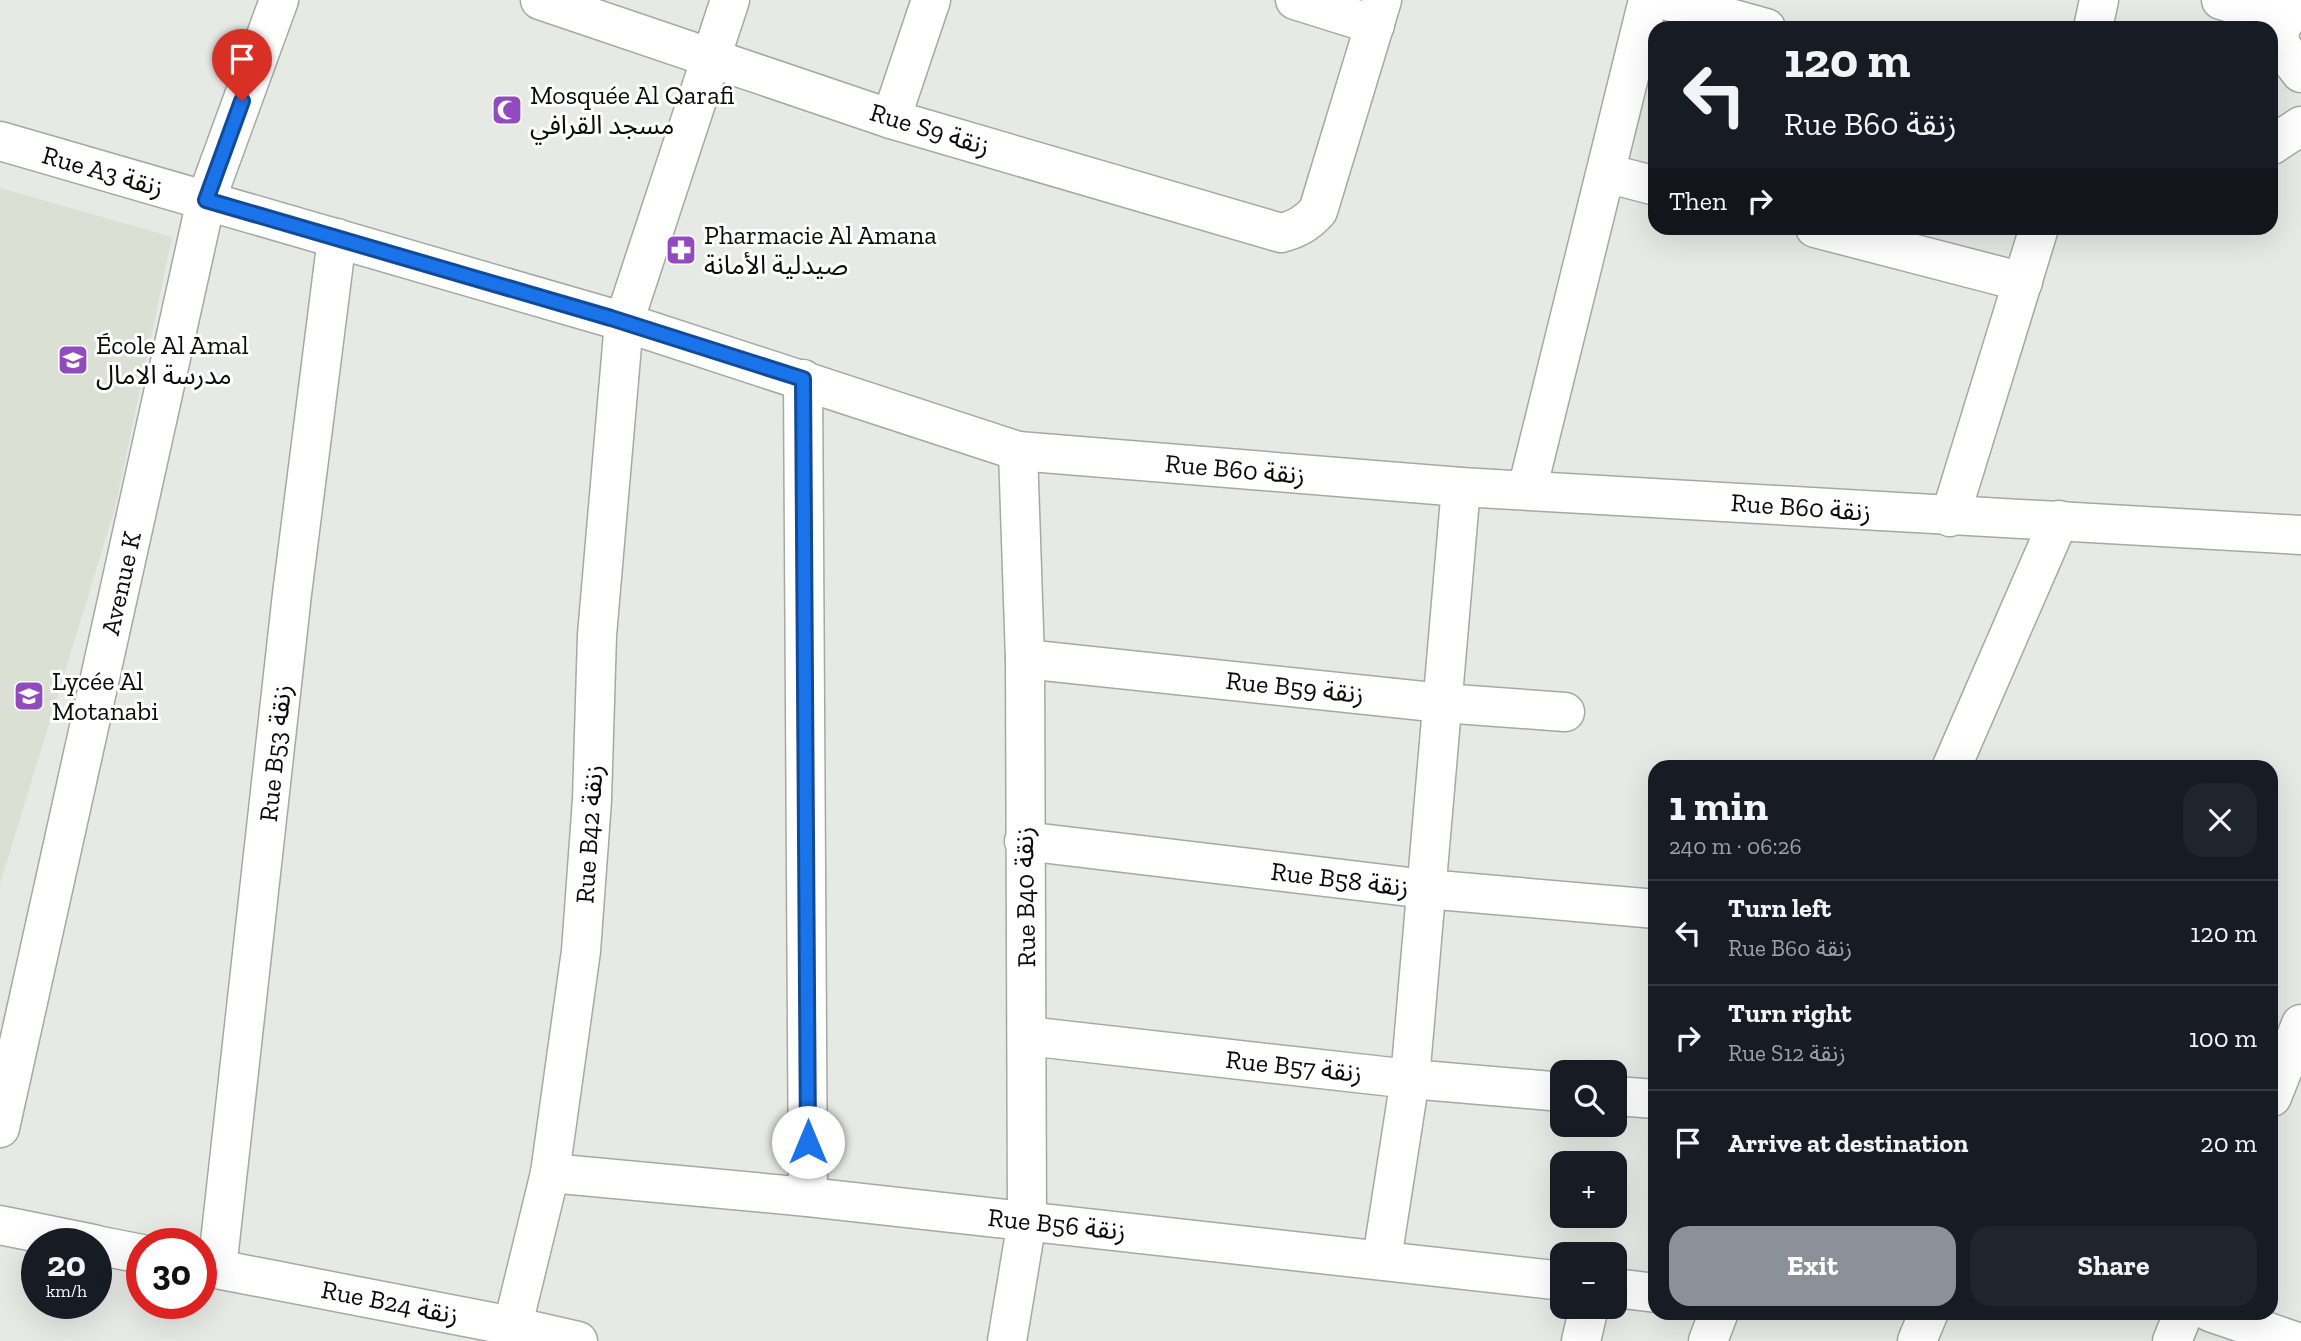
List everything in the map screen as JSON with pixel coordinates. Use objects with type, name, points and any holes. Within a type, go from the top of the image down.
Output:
[{"type":"street","name":"Avenue K","points":[[0,1128],[206,200],[278,0]]},
{"type":"street","name":"Rue S9 زنقة","points":[[540,0],[891,119],[1281,233],[1294,230],[1318,211],[1378,12]]},
{"type":"street","name":"Rue B42 زنقة","points":[[510,1334],[550,1173],[581,951],[592,800],[597,635],[624,322],[730,0]]},
{"type":"street","points":[[891,119],[931,0]]},
{"type":"street","points":[[1294,0],[1378,12]]},
{"type":"street","points":[[1527,490],[1648,0]]},
{"type":"street","points":[[1664,0],[1740,21]]},
{"type":"street","points":[[2094,21],[2099,0]]},
{"type":"street","points":[[2221,0],[2293,10],[2280,31],[2282,49],[2301,73]]},
{"type":"street","points":[[2278,141],[2301,126]]},
{"type":"street","name":"Rue A3 زنقة","points":[[0,141],[206,200]]},
{"type":"street","points":[[1606,173],[1648,184]]},
{"type":"street","name":"Rue B60 زنقة","points":[[206,200],[624,322],[1018,451],[1461,487],[2301,535]]},
{"type":"street","points":[[1842,235],[2023,282]]},
{"type":"street","points":[[1950,517],[2037,235]]},
{"type":"street","name":"Rue B53 زنقة","points":[[214,1228],[337,238]]},
{"type":"street","points":[[803,379],[808,1197]]},
{"type":"street","name":"Rue B40 زنقة","points":[[1007,1341],[1027,1221],[1025,659],[1018,451]]},
{"type":"street","points":[[1381,1259],[1410,1079],[1461,487]]},
{"type":"street","points":[[1955,760],[2059,520]]},
{"type":"street","name":"Rue B59 زنقة","points":[[1025,659],[1442,703],[1565,712]]},
{"type":"street","name":"Rue B58 زنقة","points":[[1024,841],[1426,890],[1648,908]]},
{"type":"street","points":[[2278,1082],[2301,1024]]},
{"type":"street","name":"Rue B57 زنقة","points":[[1027,1036],[1410,1079],[1550,1091]]},
{"type":"street","points":[[1627,1097],[1648,1098]]},
{"type":"street","name":"Rue B56 زنقة","points":[[550,1173],[808,1197],[1550,1279]]},
{"type":"street","points":[[0,1225],[21,1229]]},
{"type":"street","name":"Rue B24 زنقة","points":[[217,1269],[510,1334],[578,1341]]},
{"type":"street","points":[[1627,1289],[1648,1292]]},
{"type":"street","points":[[1581,1341],[1586,1319]]},
{"type":"street","points":[[1708,1341],[1716,1320]]},
{"type":"street","points":[[1917,1341],[1926,1320]]},
{"type":"street","points":[[2172,1341],[2181,1320]]},
{"type":"street","points":[[2233,1320],[2294,1341]]},
{"type":"shaded area","name":"École Al Amal مدرسة الامال","points":[[0,188],[172,237],[115,508],[0,884]]},
{"type":"place","name":"Mosquée Al Qarafi مسجد القرافي","points":[[507,110]]},
{"type":"place","name":"Pharmacie Al Amana صيدلية الأمانة","points":[[681,250]]},
{"type":"place","name":"École Al Amal مدرسة الامال","points":[[73,360]]},
{"type":"place","name":"Lycée Al Motanabi","points":[[29,696]]},
{"type":"route","points":[[242,101],[206,200],[611,318],[803,379],[808,1142]]}]
